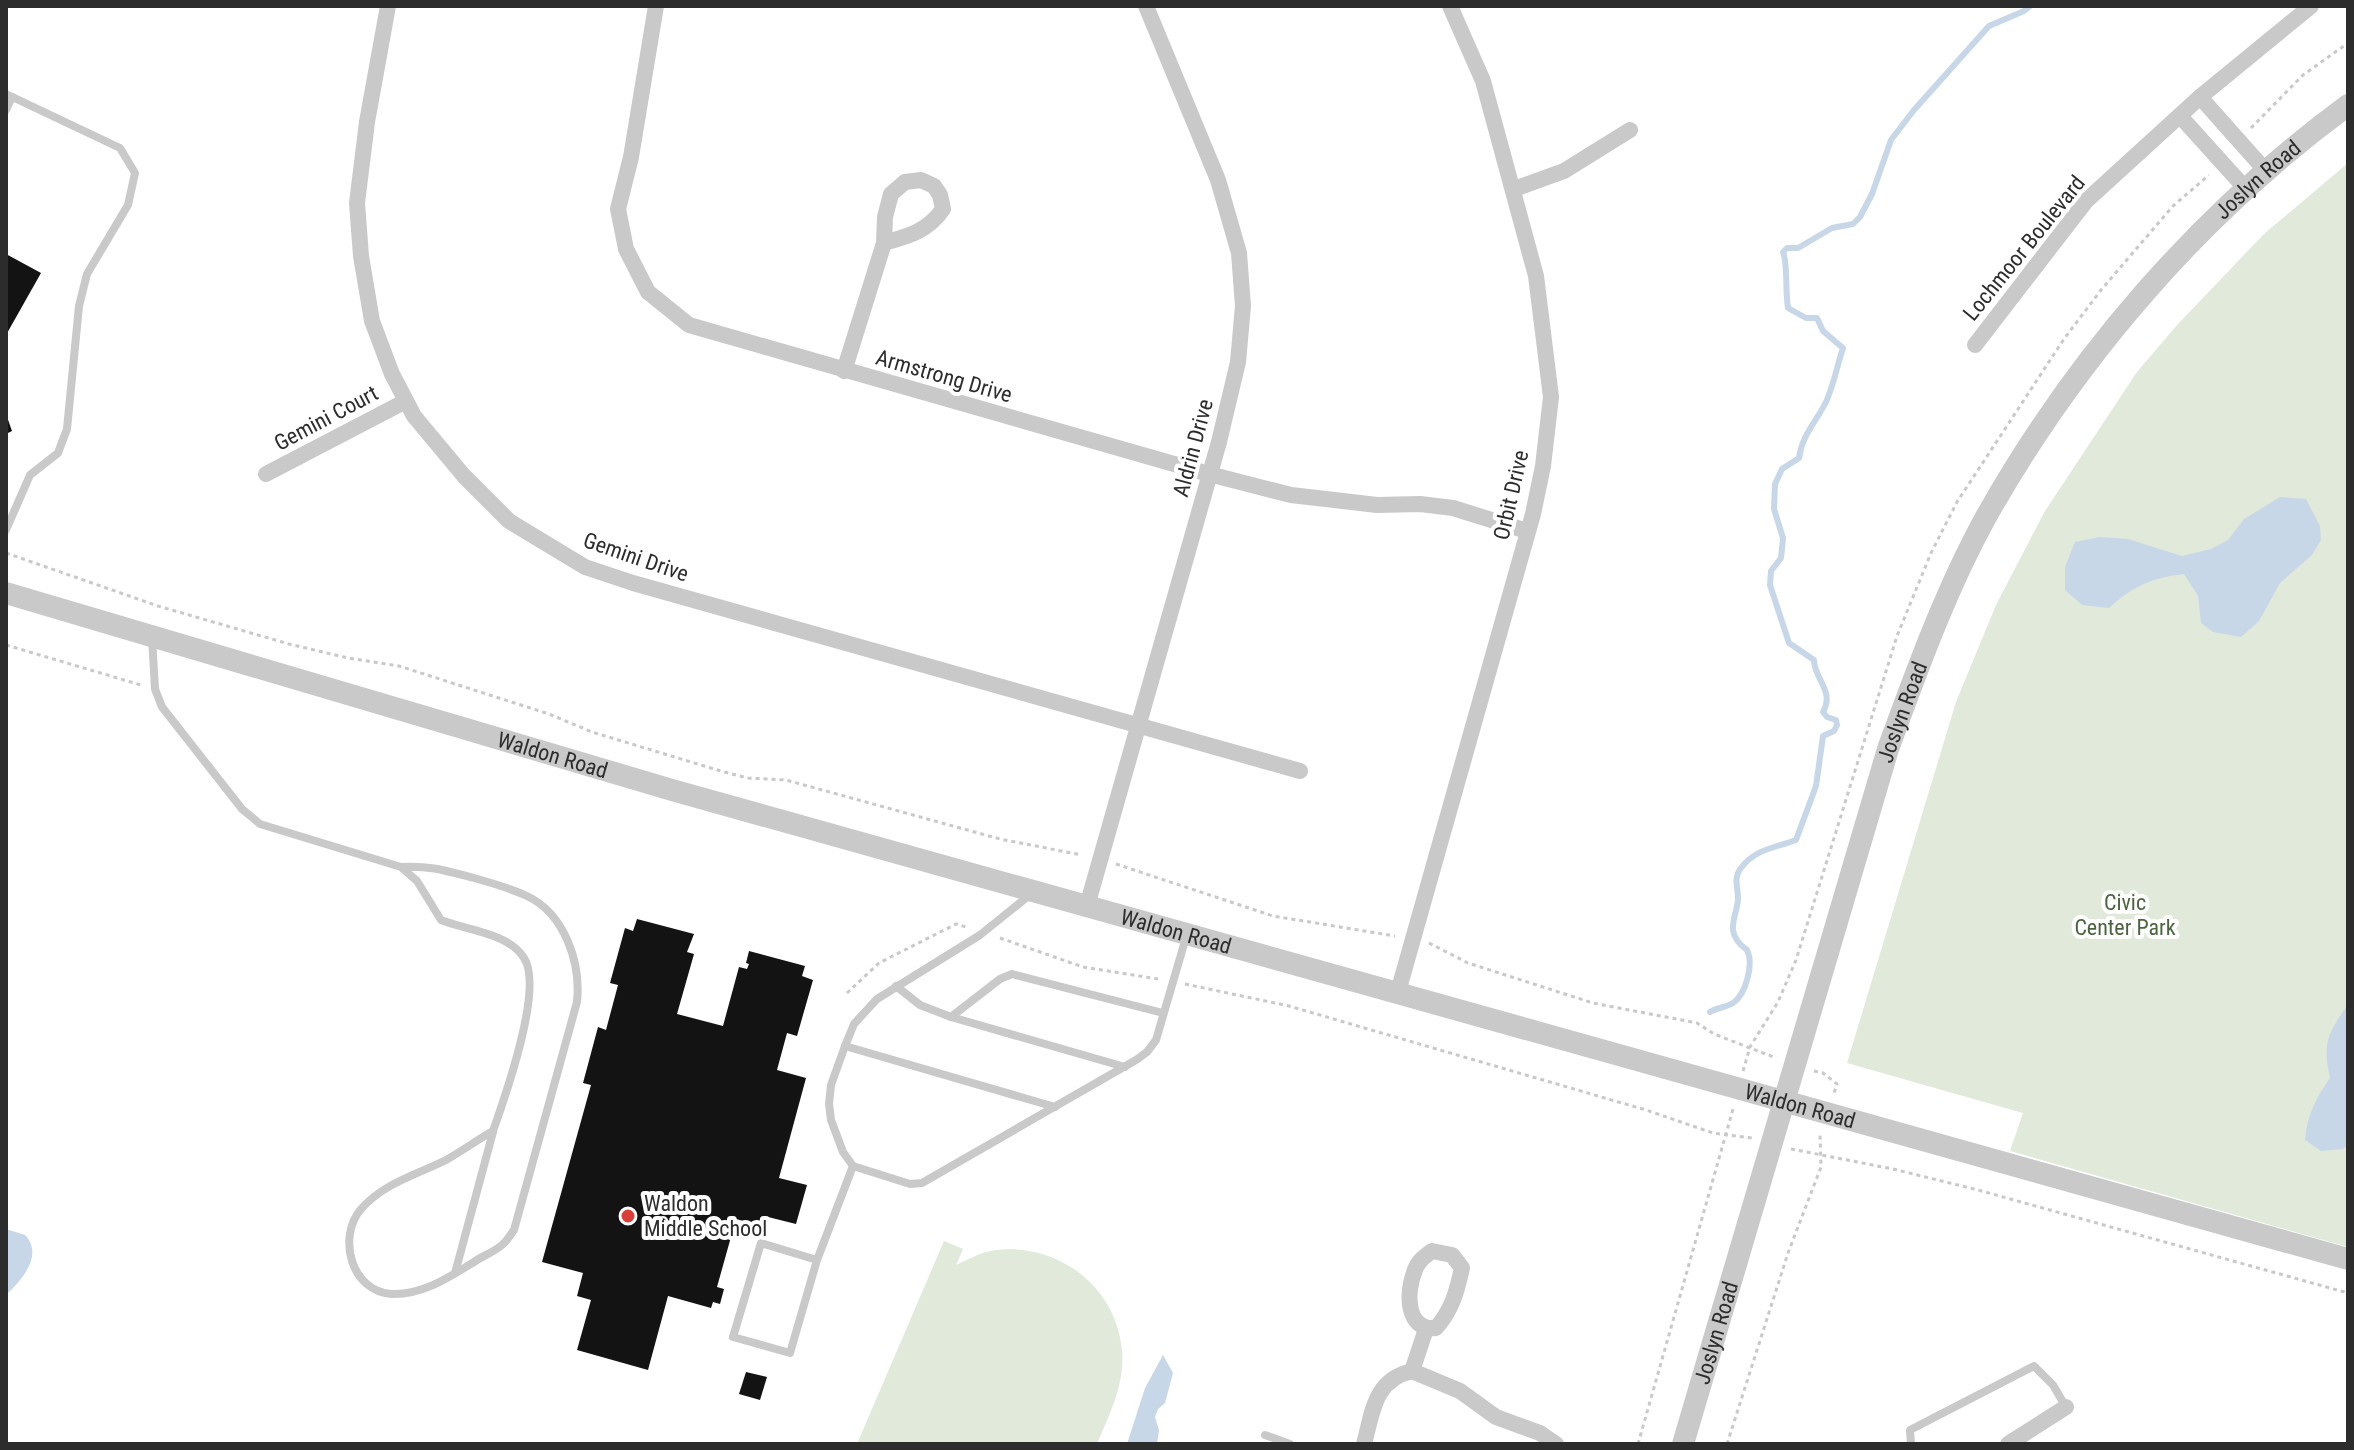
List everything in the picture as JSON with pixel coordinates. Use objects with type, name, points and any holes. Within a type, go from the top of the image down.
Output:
[{"type":"street","name":"Gemini Drive","points":[[388,6],[367,122],[357,203],[361,256],[372,321],[392,374],[414,416],[464,476],[509,521],[585,567],[633,583],[1300,771]]},
{"type":"street","name":"Armstrong Drive","points":[[656,6],[639,110],[618,209],[626,249],[648,292],[689,325],[1209,474],[1305,497],[1377,505],[1420,504],[1453,508],[1527,531]]},
{"type":"street","name":"Aldrin Drive","points":[[1087,906],[1209,474],[1238,362],[1243,306],[1239,253],[1218,180],[1146,6]]},
{"type":"street","name":"Orbit Drive","points":[[1398,992],[1527,531],[1543,466],[1551,397],[1536,276],[1514,189],[1483,81],[1450,6]]},
{"type":"street","name":"Lochmoor Boulevard","points":[[1975,345],[2086,201],[2200,97],[2311,6]]},
{"type":"street","points":[[2200,97],[2265,170]]},
{"type":"street","name":"Joslyn Road","points":[[1683,1444],[1888,749],[1925,648],[1986,518],[2031,442],[2121,321],[2245,188],[2297,143],[2348,105]]},
{"type":"street","points":[[2180,116],[2245,188]]},
{"type":"street","points":[[1514,189],[1564,171],[1630,130]]},
{"type":"street","points":[[844,371],[884,243]]},
{"type":"street","name":"Gemini Court","points":[[266,474],[406,401]]},
{"type":"street","name":"Waldon Road","points":[[6,593],[672,790],[2348,1259]]},
{"type":"street","points":[[1432,1251],[1452,1255],[1462,1268],[1452,1306],[1436,1328],[1426,1329],[1417,1324],[1411,1315],[1414,1270],[1432,1251]]},
{"type":"street","points":[[1412,1371],[1426,1329]]},
{"type":"street","points":[[1364,1444],[1383,1386],[1398,1374],[1412,1371],[1460,1391],[1496,1417],[1540,1433],[1556,1444]]},
{"type":"street","points":[[2008,1444],[2066,1407]]},
{"type":"lane","points":[[6,110],[9,96],[120,148],[135,173],[128,205],[87,274],[79,306],[67,429],[58,453],[30,475],[6,530]]},
{"type":"lane","points":[[152,636],[155,689],[162,707],[242,809],[260,824],[401,867],[425,866],[530,897],[549,912],[576,960],[579,982],[577,1002],[514,1230],[503,1245],[429,1288],[388,1294],[373,1288],[352,1262],[348,1243],[350,1227],[360,1211],[392,1184],[445,1160],[493,1131]]},
{"type":"lane","points":[[401,867],[417,881],[441,920],[498,938],[524,957],[529,971],[531,992],[527,1016],[455,1274]]},
{"type":"lane","points":[[1035,891],[983,932],[896,986],[862,1014],[845,1046],[831,1085],[829,1104],[831,1120],[843,1152],[853,1166],[910,1184],[922,1183],[1147,1052],[1156,1040],[1187,934]]},
{"type":"lane","points":[[951,1017],[1000,979],[1012,974],[1163,1013]]},
{"type":"lane","points":[[896,986],[920,1005],[951,1017],[1125,1067]]},
{"type":"lane","points":[[845,1046],[1055,1107]]},
{"type":"lane","points":[[817,1260],[761,1243],[733,1337],[790,1353],[817,1260],[853,1166]]},
{"type":"lane","points":[[1911,1444],[1910,1430],[2034,1366],[2053,1385],[2066,1407]]},
{"type":"lane","points":[[1265,1435],[1290,1444]]},
{"type":"path","points":[[6,645],[155,689]]},
{"type":"path","points":[[847,993],[879,963],[956,924],[1083,967],[1173,982]]},
{"type":"path","points":[[1638,1444],[1738,1089]]},
{"type":"green space","name":"Civic Center Park","points":[[2348,163],[2348,1247],[2010,1151],[2023,1113],[1847,1063],[1956,702],[1996,605],[2045,511],[2137,372],[2178,324],[2264,234]]},
{"type":"green space","points":[[944,1241],[963,1249],[956,1265],[991,1251],[1019,1250],[1062,1262],[1096,1288],[1117,1327],[1122,1350],[1116,1398],[1097,1444],[857,1444]]},
{"type":"water","points":[[2280,497],[2306,499],[2320,526],[2321,540],[2312,555],[2280,583],[2259,621],[2241,637],[2213,632],[2201,623],[2198,596],[2184,574],[2144,584],[2109,608],[2082,605],[2065,590],[2065,567],[2075,542],[2100,537],[2128,539],[2182,556],[2211,549],[2228,540],[2244,519]]},
{"type":"water","points":[[2348,1004],[2348,1145],[2343,1149],[2321,1151],[2305,1140],[2306,1131],[2313,1107],[2330,1078],[2328,1039]]},
{"type":"water","points":[[6,1229],[25,1235],[30,1243],[32,1259],[24,1275],[6,1295]]},
{"type":"water","points":[[1163,1355],[1173,1373],[1165,1403],[1155,1417],[1159,1430],[1157,1444],[1127,1444],[1145,1388]]},
{"type":"building","points":[[6,254],[41,273],[6,335]]},
{"type":"building","points":[[6,414],[12,431],[6,434]]},
{"type":"building","name":"Waldon Middle School","points":[[637,919],[694,934],[687,952],[694,954],[677,1014],[723,1026],[739,967],[747,969],[749,964],[746,963],[749,951],[805,966],[802,976],[813,980],[797,1036],[787,1033],[777,1070],[806,1078],[779,1178],[807,1185],[796,1224],[768,1217],[765,1227],[736,1219],[717,1287],[724,1289],[720,1304],[713,1302],[711,1308],[668,1296],[648,1370],[577,1350],[591,1300],[577,1296],[583,1273],[542,1262],[591,1085],[583,1083],[598,1027],[606,1030],[618,985],[610,983],[625,928],[633,931]]},
{"type":"building","points":[[746,1372],[767,1377],[760,1400],[739,1394]]},
{"type":"waterway","points":[[1710,1012],[1738,999],[1748,978],[1749,956],[1733,930],[1739,872],[1759,853],[1796,840],[1816,786],[1823,736],[1834,731],[1837,725],[1836,720],[1823,712],[1827,698],[1814,660],[1789,643],[1770,585],[1771,571],[1781,558],[1783,538],[1774,509],[1775,484],[1782,469],[1799,458],[1806,435],[1829,395],[1843,348],[1823,331],[1817,318],[1806,318],[1788,308],[1783,252],[1787,248],[1798,248],[1832,228],[1853,224],[1872,194],[1891,140],[1914,110],[1989,26],[2030,6]]},
{"type":"place","name":"Waldon Middle School","points":[[628,1216]]}]
